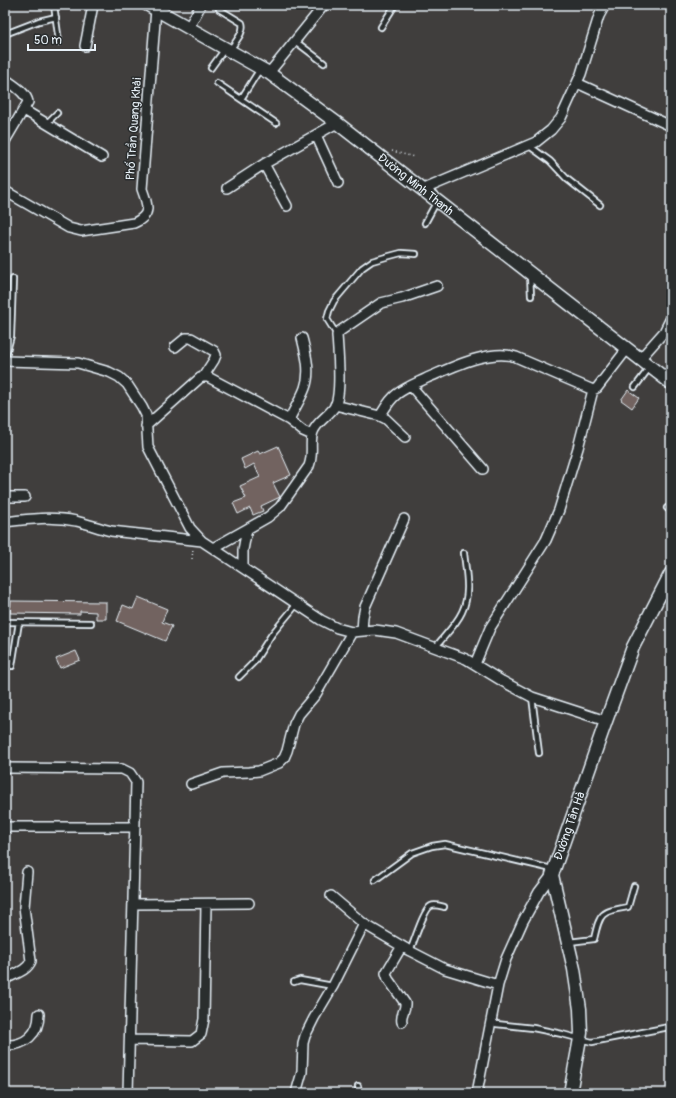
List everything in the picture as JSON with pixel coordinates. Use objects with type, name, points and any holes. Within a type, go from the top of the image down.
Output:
[{"type":"street","points":[[85,46],[93,5]]},
{"type":"street","points":[[189,27],[201,5]]},
{"type":"street","points":[[265,71],[295,41],[324,5]]},
{"type":"street","points":[[422,190],[536,142],[552,130],[561,118],[577,83],[605,5]]},
{"type":"street","name":"Đường Minh Thanh","points":[[152,7],[265,71],[336,123],[671,383]]},
{"type":"street","name":"Phố Trần Quang Khải","points":[[5,191],[69,228],[81,231],[134,223],[141,220],[146,215],[148,208],[147,201],[142,189],[152,7]]},
{"type":"street","points":[[5,79],[24,94],[27,97],[28,102],[5,141]]},
{"type":"street","points":[[577,83],[671,126]]},
{"type":"street","points":[[24,110],[102,157]]},
{"type":"street","points":[[227,188],[264,164],[336,123]]},
{"type":"street","points":[[316,135],[338,183]]},
{"type":"street","points":[[264,164],[287,206]]},
{"type":"street","points":[[213,548],[268,517],[280,508],[309,466],[312,458],[312,436],[316,426],[335,406],[337,399],[340,370],[337,335],[340,331],[381,303],[402,298],[437,286]]},
{"type":"street","points":[[640,359],[659,338],[671,318]]},
{"type":"street","points":[[146,426],[203,377],[214,360],[216,354],[214,350],[186,338],[176,347]]},
{"type":"street","points":[[289,420],[304,392],[307,382],[308,366],[302,338]]},
{"type":"street","points":[[476,664],[490,628],[546,540],[559,510],[578,448],[593,390],[597,388],[627,349]]},
{"type":"street","points":[[380,416],[394,396],[411,386],[465,362],[508,354],[593,390]]},
{"type":"street","points":[[5,361],[78,363],[109,372],[119,377],[127,384],[146,415],[148,447],[190,528],[202,541],[320,620],[337,628],[352,632],[386,631],[396,633],[476,664],[502,681],[532,697],[606,721]]},
{"type":"street","points":[[203,377],[208,378],[289,420],[312,436]]},
{"type":"street","points":[[411,386],[483,469]]},
{"type":"street","points":[[335,406],[380,416],[386,419],[405,437]]},
{"type":"street","points":[[5,497],[25,497]]},
{"type":"street","points":[[5,522],[33,519],[62,519],[111,531],[202,541]]},
{"type":"street","points":[[362,631],[365,607],[404,519]]},
{"type":"street","points":[[243,568],[243,550],[247,529]]},
{"type":"street","name":"Đường Tân Hà","points":[[570,1093],[581,1033],[580,1009],[574,969],[553,872],[633,646],[666,595],[671,573]]},
{"type":"street","points":[[192,784],[223,773],[259,771],[279,763],[284,758],[287,751],[294,724],[299,714],[316,694],[352,632]]},
{"type":"street","points":[[5,768],[122,769],[130,773],[136,782],[128,1093]]},
{"type":"street","points":[[5,827],[135,827]]},
{"type":"street","points":[[5,979],[24,970],[31,961],[24,907],[27,872]]},
{"type":"street","points":[[478,1093],[498,985],[506,959],[523,921],[539,892],[553,872]]},
{"type":"street","points":[[331,896],[364,924],[410,951],[445,969],[498,985]]},
{"type":"street","points":[[133,904],[250,903]]},
{"type":"street","points":[[130,1040],[192,1041],[202,1034],[204,1019],[206,904]]},
{"type":"street","points":[[296,1093],[303,1063],[303,1043],[314,1018],[333,986],[364,924]]},
{"type":"street","points":[[402,946],[386,973],[388,979],[405,1003],[401,1018],[402,1022]]},
{"type":"street","points":[[5,1045],[14,1045],[26,1040],[36,1029],[39,1022],[39,1014]]},
{"type":"lane","points":[[54,5],[59,42]]},
{"type":"lane","points":[[381,27],[395,5]]},
{"type":"lane","points":[[211,68],[244,27],[242,23],[218,9]]},
{"type":"lane","points":[[5,34],[39,21],[56,17]]},
{"type":"lane","points":[[295,41],[324,64]]},
{"type":"lane","points":[[241,99],[265,71]]},
{"type":"lane","points":[[217,83],[276,123]]},
{"type":"lane","points":[[46,124],[57,113]]},
{"type":"lane","points":[[528,145],[550,161],[566,179],[600,204]]},
{"type":"lane","points":[[425,223],[437,201]]},
{"type":"lane","points":[[337,335],[327,319],[329,311],[334,301],[362,268],[372,261],[401,253],[416,254]]},
{"type":"lane","points":[[530,274],[531,296]]},
{"type":"lane","points":[[5,358],[11,336],[13,279]]},
{"type":"lane","points":[[635,387],[650,367]]},
{"type":"lane","points":[[435,648],[462,613],[467,592],[464,553]]},
{"type":"lane","points":[[239,677],[254,662],[272,634],[297,604]]},
{"type":"lane","points":[[5,622],[91,623]]},
{"type":"lane","points":[[12,666],[19,622]]},
{"type":"lane","points":[[532,697],[539,754]]},
{"type":"lane","points":[[375,880],[412,853],[432,846],[445,844],[553,872]]},
{"type":"lane","points":[[567,942],[594,939],[599,919],[609,910],[628,907],[634,886]]},
{"type":"lane","points":[[410,951],[424,914],[428,908],[433,905],[444,907]]},
{"type":"lane","points":[[294,982],[300,980],[333,986]]},
{"type":"lane","points":[[492,1019],[496,1024],[533,1028],[592,1042],[669,1027]]},
{"type":"lane","points":[[358,1086],[359,1093]]},
{"type":"building","points":[[628,390],[639,398],[632,408],[621,400]]},
{"type":"building","points":[[278,446],[291,475],[273,483],[280,497],[261,506],[263,511],[253,515],[250,508],[238,514],[233,503],[246,498],[240,486],[260,477],[254,464],[245,469],[241,459],[258,451],[260,454]]},
{"type":"building","points":[[138,597],[167,609],[162,622],[172,626],[165,641],[117,621],[123,605],[133,609]]},
{"type":"building","points":[[11,601],[106,602],[106,619],[96,619],[96,612],[80,611],[80,614],[10,613]]},
{"type":"building","points":[[76,651],[80,660],[60,668],[56,659]]}]
